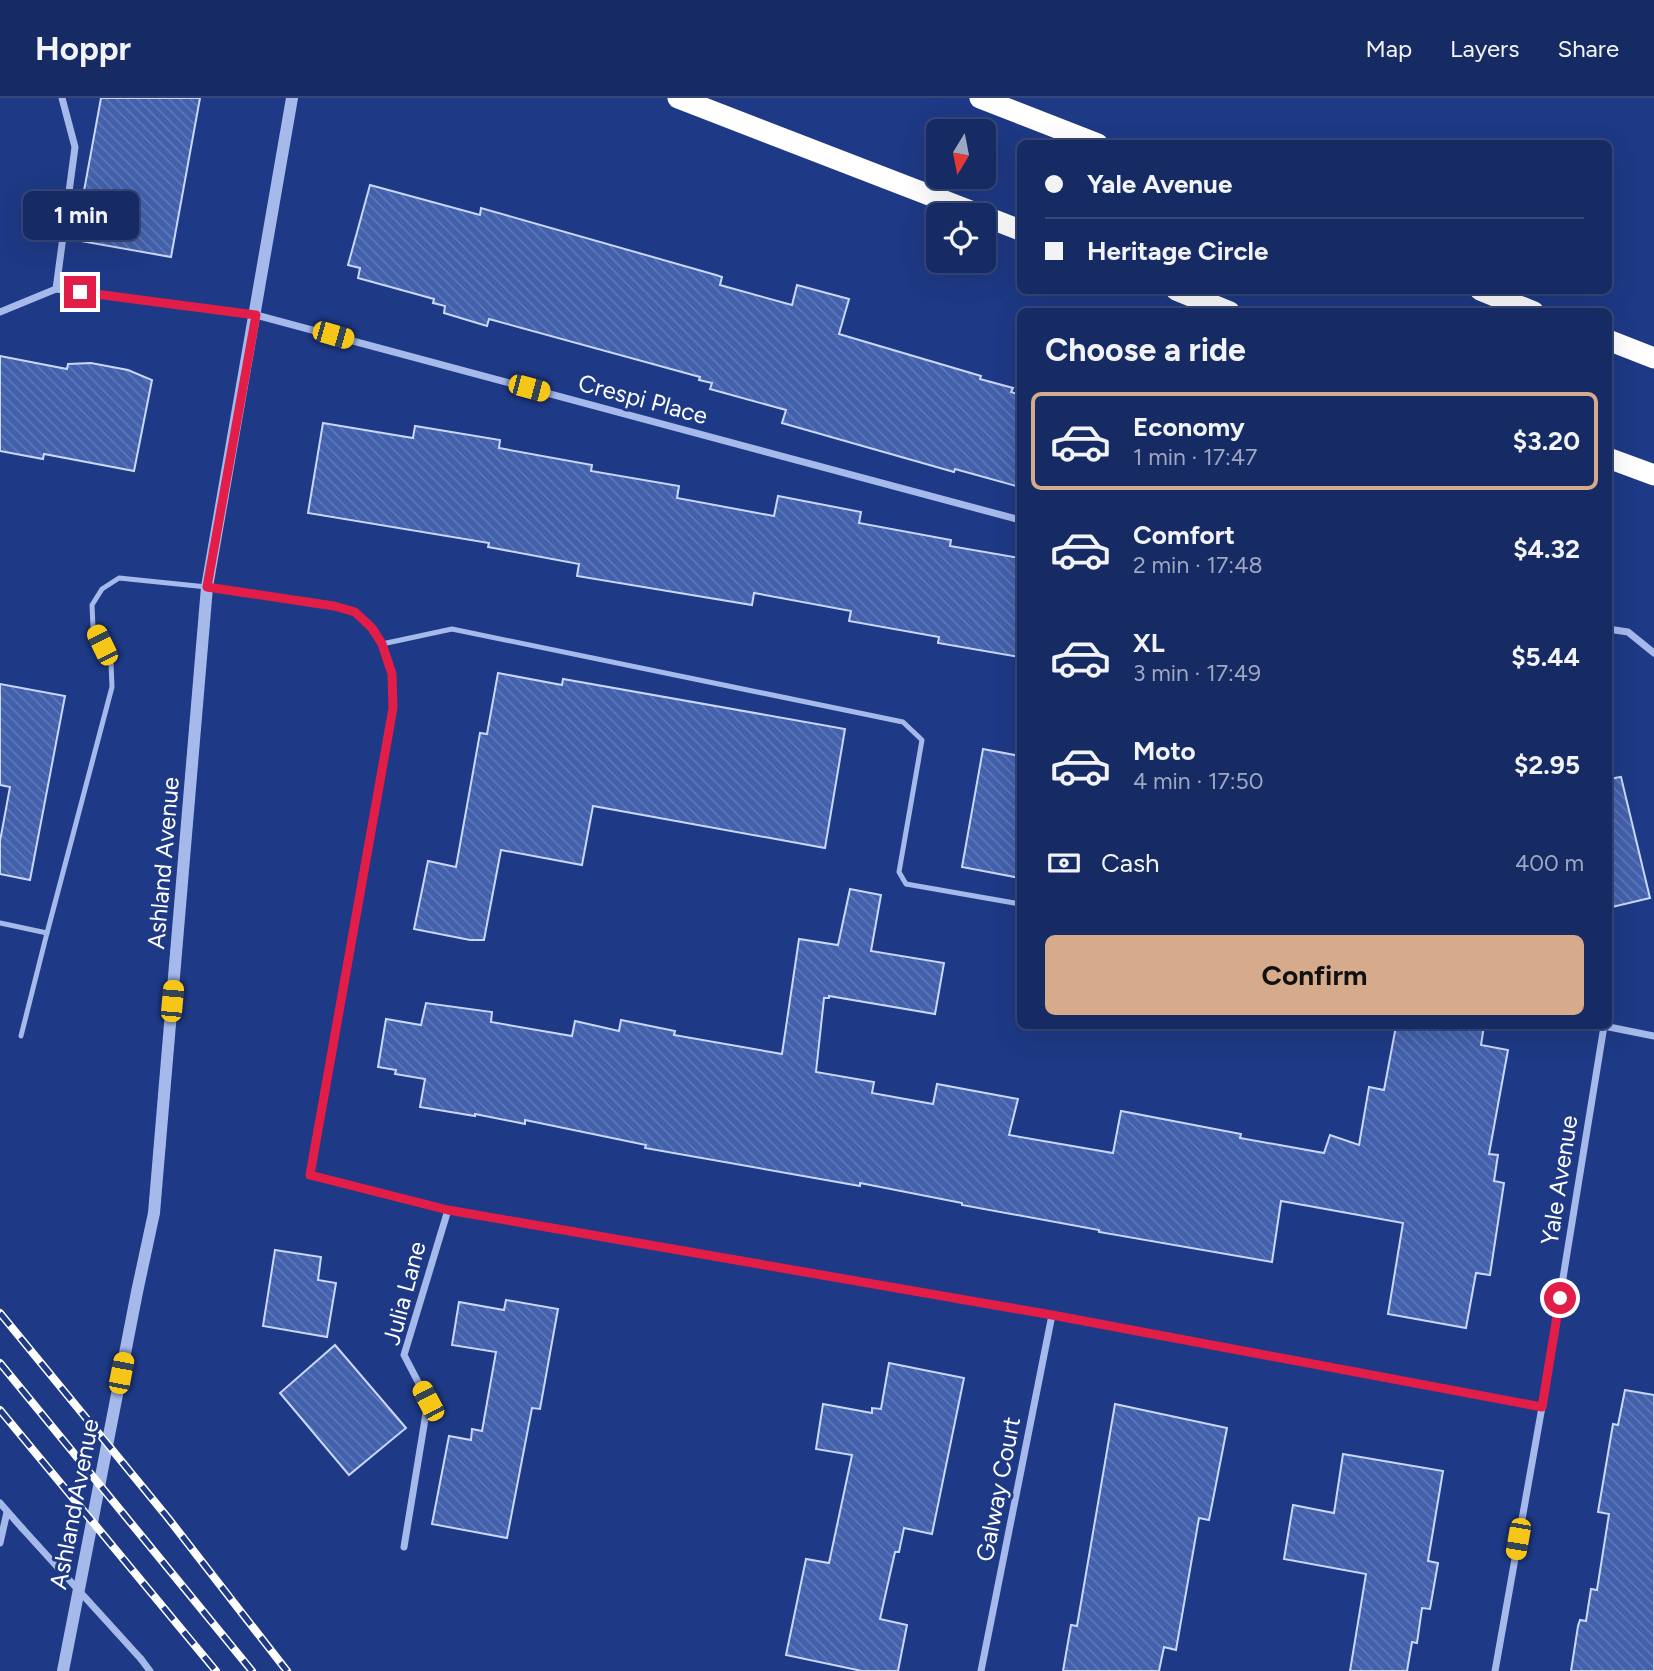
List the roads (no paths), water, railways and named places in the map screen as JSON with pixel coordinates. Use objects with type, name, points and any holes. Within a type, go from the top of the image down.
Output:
[{"type":"highway","points":[[678,98],[949,203]]},
{"type":"highway","points":[[980,98],[1088,140]]},
{"type":"highway","points":[[996,221],[1017,229]]},
{"type":"highway","points":[[1186,294],[1220,308]]},
{"type":"highway","points":[[1490,294],[1524,308]]},
{"type":"highway","points":[[1612,342],[1654,358]]},
{"type":"highway","points":[[1612,459],[1654,475]]},
{"type":"street","points":[[0,312],[55,289],[75,147],[62,98]]},
{"type":"street","name":"Ashland Avenue","points":[[63,1671],[155,1213],[207,587],[292,98]]},
{"type":"street","name":"Crespi Place","points":[[55,289],[256,315],[1017,519]]},
{"type":"street","points":[[207,587],[334,606],[355,612],[372,628],[382,644],[392,674],[393,708],[310,1175],[448,1210],[1052,1315],[1542,1407]]},
{"type":"street","points":[[1612,630],[1628,632],[1654,653]]},
{"type":"street","points":[[1612,1028],[1654,1036]]},
{"type":"street","name":"Yale Avenue","points":[[1495,1671],[1542,1407],[1604,1029]]},
{"type":"street","name":"Julia Lane","points":[[404,1547],[428,1401],[404,1355],[448,1210]]},
{"type":"street","name":"Galway Court","points":[[981,1671],[1052,1315]]},
{"type":"street","points":[[0,1503],[150,1671]]},
{"type":"street","points":[[0,1543],[7,1512]]},
{"type":"lane","points":[[21,1036],[112,687],[111,663],[93,627],[92,605],[102,589],[120,578],[207,587]]},
{"type":"lane","points":[[382,644],[452,629],[904,722],[922,740],[900,872],[906,884],[1017,903]]},
{"type":"lane","points":[[0,923],[47,933]]},
{"type":"railway","points":[[0,1313],[168,1518],[287,1671]]},
{"type":"railway","points":[[0,1363],[252,1671]]},
{"type":"railway","points":[[0,1410],[216,1671]]}]
